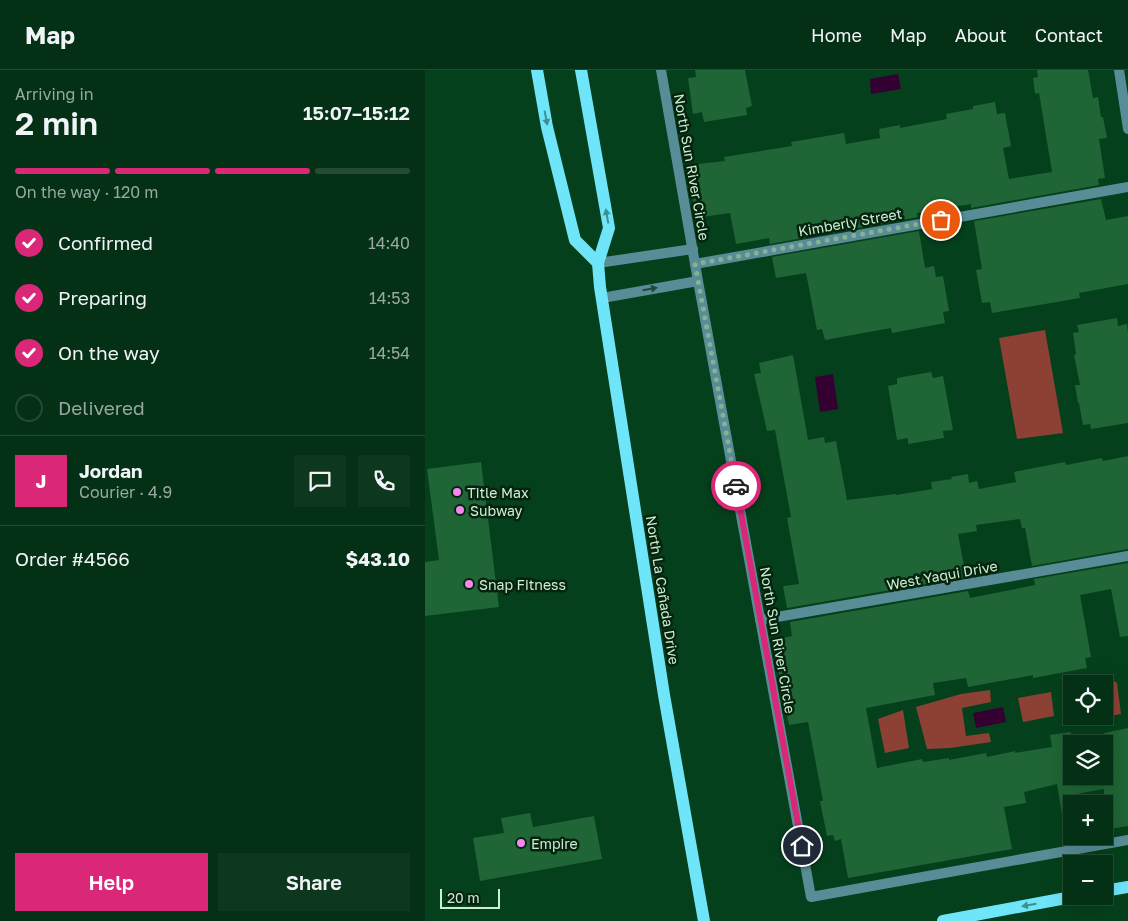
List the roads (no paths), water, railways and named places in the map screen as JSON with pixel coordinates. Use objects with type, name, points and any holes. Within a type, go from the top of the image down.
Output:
[{"type":"main road","points":[[537,70],[547,127],[575,240],[598,263]]},
{"type":"main road","name":"North La Cañada Drive","points":[[581,70],[609,228],[598,263],[602,298],[664,695],[704,921]]},
{"type":"main road","points":[[1113,890],[1128,887]]},
{"type":"main road","points":[[943,921],[1063,899]]},
{"type":"street","name":"North Sun River Circle","points":[[661,70],[811,897],[1128,840]]},
{"type":"street","points":[[1119,70],[1128,129]]},
{"type":"street","name":"Kimberly Street","points":[[695,264],[1128,187]]},
{"type":"street","points":[[598,263],[693,249]]},
{"type":"street","points":[[602,298],[698,281]]},
{"type":"street","name":"West Yaqui Drive","points":[[760,620],[1128,556]]},
{"type":"place","name":"Title Max","points":[[457,492]]},
{"type":"place","name":"Subway","points":[[460,510]]},
{"type":"place","name":"Snap Fitness","points":[[469,584]]},
{"type":"place","name":"Empire","points":[[521,843]]}]
